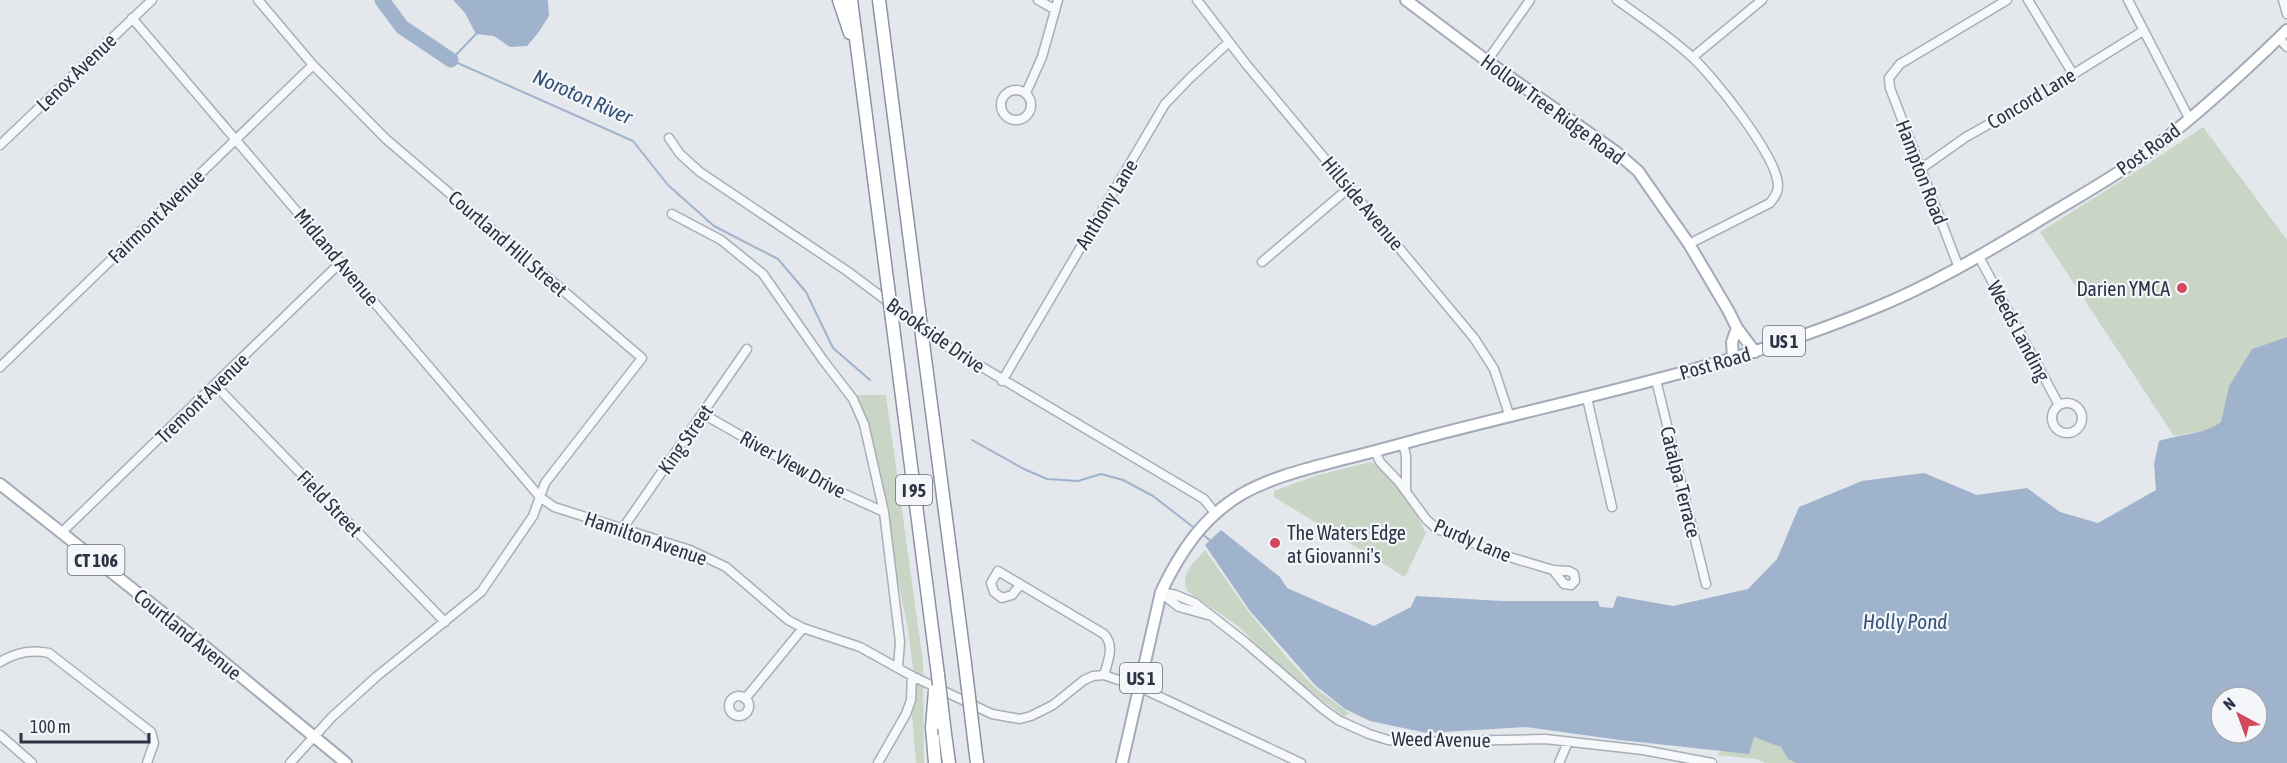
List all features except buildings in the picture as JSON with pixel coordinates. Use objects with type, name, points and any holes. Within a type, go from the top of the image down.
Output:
[{"type":"highway","points":[[839,0],[839,7],[857,48]]},
{"type":"highway","name":"I 95","points":[[851,0],[949,763]]},
{"type":"highway","name":"I 95","points":[[879,0],[977,763]]},
{"type":"highway","points":[[935,763],[932,727],[938,675]]},
{"type":"main road","name":"Hollow Tree Ridge Road","points":[[1406,0],[1487,61],[1617,152],[1638,171],[1689,244],[1737,328],[1755,351]]},
{"type":"main road","name":"Post Road","points":[[1213,516],[1243,494],[1276,478],[1402,443],[1656,380],[1755,351],[1872,309],[1979,257],[2149,152],[2283,34]]},
{"type":"main road","points":[[1733,358],[1732,342],[1737,328]]},
{"type":"main road","name":"Courtland Avenue","points":[[0,484],[192,636],[346,763]]},
{"type":"main road","name":"US 1","points":[[1122,763],[1161,592],[1192,537],[1213,516]]},
{"type":"street","name":"Lenox Avenue","points":[[0,145],[152,0]]},
{"type":"street","name":"Courtland Hill Street","points":[[258,0],[313,65],[386,139],[642,358],[545,483],[540,498]]},
{"type":"street","points":[[1026,93],[1041,57],[1056,4],[1038,0]]},
{"type":"street","name":"Hillside Avenue","points":[[1197,0],[1229,42],[1474,338],[1494,369],[1510,417]]},
{"type":"street","points":[[1487,61],[1530,0]]},
{"type":"street","points":[[1617,0],[1693,57],[1732,104],[1773,167],[1778,187],[1776,195],[1763,208],[1689,244]]},
{"type":"street","points":[[1693,57],[1762,0]]},
{"type":"street","name":"Hampton Road","points":[[1959,268],[1890,88],[1890,75],[1900,64],[2007,0]]},
{"type":"street","points":[[2028,0],[2073,74]]},
{"type":"street","points":[[2128,0],[2189,118]]},
{"type":"street","points":[[2283,0],[2287,14]]},
{"type":"street","name":"Midland Avenue","points":[[132,18],[540,498]]},
{"type":"street","name":"Concord Lane","points":[[1922,168],[1966,137],[2030,101],[2143,31]]},
{"type":"street","points":[[2283,34],[2287,47]]},
{"type":"street","name":"Anthony Lane","points":[[1002,381],[1165,104],[1229,42]]},
{"type":"street","name":"Fairmont Avenue","points":[[0,367],[313,65]]},
{"type":"street","name":"Brookside Drive","points":[[669,138],[680,154],[700,172],[847,271],[950,348],[1204,499],[1213,516]]},
{"type":"street","points":[[1262,262],[1350,187]]},
{"type":"street","points":[[672,214],[721,240],[763,274],[853,399],[864,424],[884,512],[900,642],[898,667]]},
{"type":"street","name":"Weeds Landing","points":[[1979,257],[2059,405]]},
{"type":"street","name":"Tremont Avenue","points":[[61,533],[341,262]]},
{"type":"street","name":"King Street","points":[[622,528],[747,349]]},
{"type":"street","name":"Catalpa Terrace","points":[[1656,380],[1707,584]]},
{"type":"street","name":"Field Street","points":[[215,385],[445,622]]},
{"type":"street","points":[[1587,398],[1612,507]]},
{"type":"street","name":"River View Drive","points":[[703,414],[838,491],[884,512]]},
{"type":"street","points":[[1402,443],[1406,456],[1406,491]]},
{"type":"street","name":"Purdy Lane","points":[[1375,451],[1380,462],[1406,491],[1426,519],[1437,528],[1484,548],[1553,570]]},
{"type":"street","points":[[290,763],[314,736],[376,676],[472,600],[485,587],[533,516],[540,498]]},
{"type":"street","name":"Hamilton Avenue","points":[[540,498],[554,507],[690,550],[726,567],[788,620],[803,628],[860,647],[912,676],[992,714],[1020,718],[1042,712],[1084,680],[1104,675]]},
{"type":"street","points":[[1020,585],[1107,637],[1110,649],[1104,675],[1139,687],[1301,763]]},
{"type":"street","name":"Weed Avenue","points":[[1161,592],[1176,595],[1194,603],[1245,642],[1323,709],[1338,720],[1369,734],[1413,742],[1529,739],[1568,742],[1643,750],[1712,763]]},
{"type":"street","points":[[746,699],[803,628]]},
{"type":"street","points":[[0,662],[18,653],[33,650],[50,652],[151,732],[154,743],[147,763]]},
{"type":"street","points":[[878,763],[906,714],[912,676]]},
{"type":"street","points":[[0,735],[32,763]]},
{"type":"street","points":[[1559,763],[1568,742]]},
{"type":"green space","name":"Darien YMCA","points":[[2203,127],[2287,240],[2287,337],[2252,349],[2229,386],[2222,422],[2210,430],[2174,436],[2040,232]]},
{"type":"green space","points":[[857,395],[886,395],[923,662],[924,763],[916,763],[912,715],[913,669],[908,629],[886,521],[882,481]]},
{"type":"green space","points":[[1371,462],[1381,467],[1397,483],[1426,533],[1405,577],[1274,497],[1274,491],[1318,475]]},
{"type":"green space","points":[[1205,550],[1248,611],[1289,660],[1314,687],[1349,713],[1344,717],[1279,666],[1238,626],[1188,592],[1185,586],[1186,575]]},
{"type":"green space","points":[[1753,727],[1824,763],[1765,763],[1756,759],[1717,755],[1739,735]]},
{"type":"water","points":[[453,0],[548,0],[549,16],[527,46],[510,47],[494,36],[476,34],[465,13]]},
{"type":"water","name":"Holly Pond","points":[[2287,337],[2287,763],[1796,763],[1788,759],[1781,747],[1754,737],[1749,754],[1526,727],[1427,733],[1370,721],[1345,709],[1315,685],[1250,611],[1205,545],[1221,530],[1280,577],[1287,588],[1374,626],[1411,607],[1416,596],[1502,601],[1598,601],[1600,607],[1613,608],[1617,596],[1673,606],[1748,589],[1777,559],[1799,507],[1862,481],[1924,473],[1977,495],[2027,488],[2060,512],[2098,523],[2156,490],[2154,464],[2159,441],[2199,432],[2221,422],[2229,386],[2252,349]]},
{"type":"waterway","name":"Noroton River","points":[[382,0],[402,27],[451,60]]},
{"type":"waterway","name":"Noroton River","points":[[476,34],[451,60],[633,141],[668,185],[714,226],[778,259],[806,292],[833,348],[870,380]]},
{"type":"waterway","name":"Noroton River","points":[[972,440],[1047,479],[1078,481],[1101,474],[1123,480],[1153,496],[1197,530]]},
{"type":"waterway","name":"Noroton River","points":[[1201,533],[1211,541]]},
{"type":"place","name":"Darien YMCA","points":[[2182,288]]},
{"type":"place","name":"The Waters Edge at Giovanni's","points":[[1275,543]]}]
